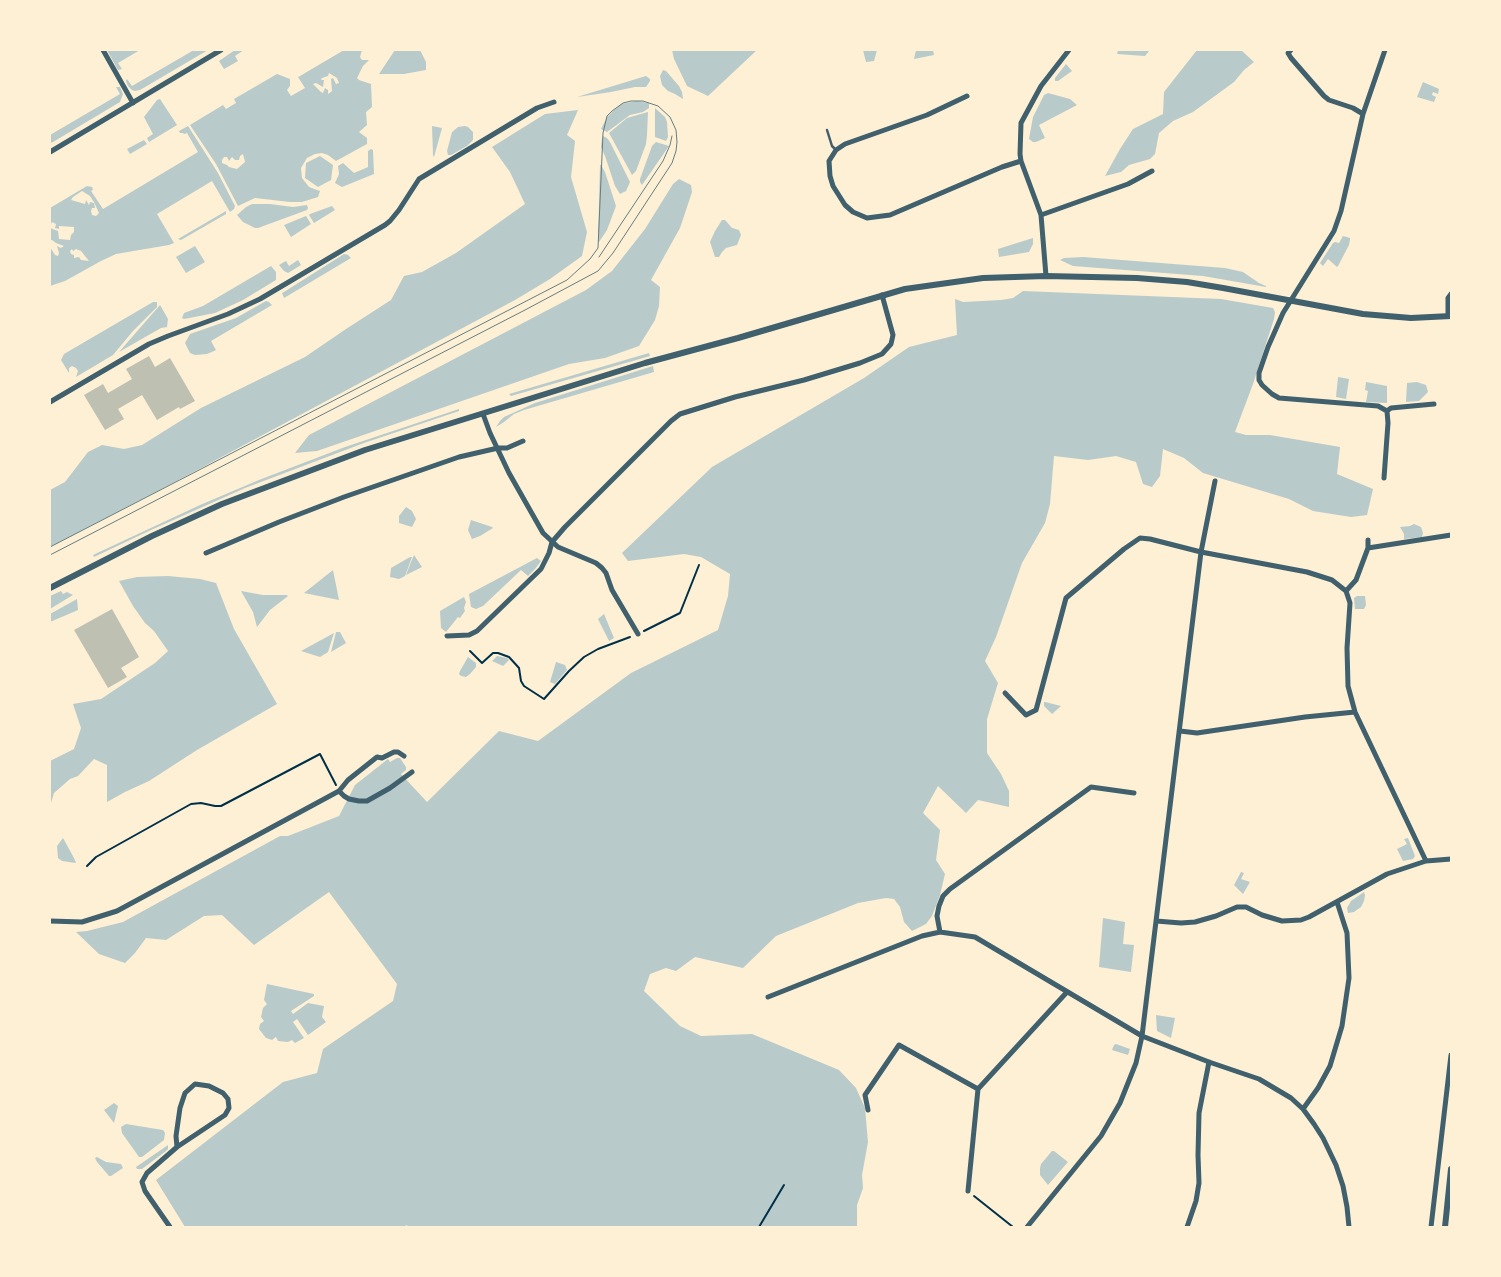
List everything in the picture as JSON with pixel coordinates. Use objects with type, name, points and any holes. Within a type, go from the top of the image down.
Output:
[{"type":"street","points":[[103,50],[133,103]]},
{"type":"street","points":[[50,152],[221,50]]},
{"type":"street","points":[[1046,276],[1041,215],[1020,154],[1021,123],[1040,86],[1069,50]]},
{"type":"street","points":[[1291,50],[1288,53],[1291,58],[1324,96],[1329,100],[1353,108],[1363,114]]},
{"type":"street","points":[[1385,50],[1363,114],[1334,231],[1283,313],[1268,347],[1259,373],[1259,380],[1262,385],[1279,398],[1378,406],[1387,411]]},
{"type":"street","points":[[967,96],[927,115],[845,144],[836,150],[829,162],[830,176],[838,196],[845,205],[853,212],[867,218],[890,215],[1002,167],[1022,161]]},
{"type":"street","points":[[50,402],[149,344],[228,314],[260,299],[360,240],[390,221],[419,179],[537,108],[554,102]]},
{"type":"street","points":[[1041,215],[1128,184],[1152,170]]},
{"type":"street","points":[[50,588],[152,536],[250,492],[365,450],[645,363],[905,289],[983,278],[1046,276],[1137,278],[1186,282],[1362,314],[1411,318],[1449,316],[1448,298],[1451,294]]},
{"type":"street","points":[[447,636],[470,635],[477,631],[541,569],[549,554],[552,542],[572,520],[675,418],[684,413],[746,394],[804,380],[860,363],[882,354],[891,344],[893,335],[882,295]]},
{"type":"street","points":[[1387,411],[1391,408],[1434,404]]},
{"type":"street","points":[[1384,478],[1388,423],[1387,411]]},
{"type":"street","points":[[483,414],[490,433],[543,533],[558,547],[581,556],[602,568],[606,573],[612,590],[638,634]]},
{"type":"street","points":[[206,553],[344,497],[459,457],[498,448],[507,448],[523,440]]},
{"type":"street","points":[[1027,1227],[1101,1136],[1120,1103],[1136,1062],[1142,1036],[1201,552],[1216,481]]},
{"type":"street","points":[[1368,548],[1451,535]]},
{"type":"street","points":[[1005,693],[1026,714],[1036,710],[1066,598],[1124,548],[1140,538],[1324,576],[1346,591],[1350,603],[1347,648],[1348,686],[1355,712],[1426,861]]},
{"type":"street","points":[[1346,591],[1356,580],[1368,548],[1368,540]]},
{"type":"street","points":[[1180,731],[1197,733],[1305,717],[1355,712]]},
{"type":"street","points":[[50,922],[82,922],[118,912],[339,791],[348,780],[377,757],[382,758],[394,752],[404,756]]},
{"type":"street","points":[[339,791],[350,799],[367,801],[390,788],[412,772]]},
{"type":"street","points":[[940,932],[937,916],[939,906],[943,896],[950,889],[1082,792],[1091,787],[1134,792]]},
{"type":"street","points":[[1156,921],[1195,922],[1238,907],[1246,907],[1272,919],[1293,921],[1309,917],[1387,874],[1426,861],[1451,859]]},
{"type":"street","points":[[1303,1109],[1318,1088],[1330,1066],[1342,1026],[1349,978],[1347,933],[1337,902]]},
{"type":"street","points":[[768,997],[922,936],[940,932],[975,937],[1142,1036],[1209,1062],[1258,1078],[1290,1098],[1303,1109],[1324,1138],[1343,1186],[1349,1227]]},
{"type":"street","points":[[968,1191],[978,1089],[1067,992]]},
{"type":"street","points":[[868,1110],[865,1094],[899,1045],[978,1089]]},
{"type":"street","points":[[1431,1227],[1451,1054]]},
{"type":"street","points":[[1187,1227],[1196,1202],[1199,1183],[1200,1113],[1209,1062]]},
{"type":"street","points":[[170,1227],[142,1182],[147,1173],[177,1147],[225,1115],[229,1108],[228,1100],[223,1093],[209,1086],[195,1084],[185,1092],[180,1108],[176,1136],[177,1147]]},
{"type":"street","points":[[1445,1227],[1451,1169]]},
{"type":"lane","points":[[827,130],[832,146],[836,150]]},
{"type":"path","points":[[470,651],[482,663],[498,653],[509,657],[519,668],[521,681],[524,686],[544,699],[584,656],[606,645],[638,634],[680,612],[699,565]]},
{"type":"path","points":[[87,866],[96,857],[190,804],[201,803],[221,806],[320,754],[339,791]]},
{"type":"path","points":[[759,1227],[784,1185]]},
{"type":"path","points":[[968,1191],[1013,1227]]},
{"type":"shaded area","points":[[107,50],[140,50],[118,63],[122,69],[118,70]]},
{"type":"shaded area","points":[[194,50],[208,50],[140,90],[132,90],[128,86],[127,79],[132,86]]},
{"type":"shaded area","points":[[235,50],[244,50],[235,56],[238,61],[224,69],[219,61]]},
{"type":"shaded area","points":[[344,50],[362,50],[360,57],[362,60],[369,60],[363,66],[357,78],[371,84],[372,107],[366,112],[367,125],[359,132],[367,138],[367,144],[336,161],[322,153],[307,158],[301,168],[302,178],[309,187],[320,191],[318,197],[302,202],[255,198],[238,206],[216,164],[190,125],[223,105],[226,109],[236,103],[234,99],[277,74],[290,79],[290,86],[287,90],[291,96],[305,88],[298,77]],"holes":[[[329,73],[337,78],[339,83],[336,84],[333,78],[331,79],[332,91],[328,94],[328,90],[325,88],[323,93],[313,84],[316,83],[323,87],[324,80],[321,80],[328,76]],[[243,154],[245,162],[237,169],[222,163],[224,157],[227,157],[229,161],[232,157],[235,160],[239,160]]]},
{"type":"shaded area","points":[[395,50],[420,50],[426,62],[426,70],[404,74],[379,74]]},
{"type":"shaded area","points":[[672,50],[757,50],[708,96],[687,86],[674,59]]},
{"type":"shaded area","points":[[863,50],[877,50],[874,61],[866,62]]},
{"type":"shaded area","points":[[916,50],[933,50],[934,55],[914,59]]},
{"type":"shaded area","points":[[1118,50],[1150,50],[1145,56],[1117,54]]},
{"type":"shaded area","points":[[1197,50],[1241,50],[1254,62],[1234,82],[1193,112],[1173,121],[1159,133],[1155,154],[1150,159],[1129,165],[1121,172],[1105,176],[1133,129],[1163,114],[1164,92]]},
{"type":"shaded area","points":[[1066,64],[1072,71],[1058,81],[1055,81],[1055,78]]},
{"type":"shaded area","points":[[663,70],[679,86],[683,99],[668,91],[662,85],[660,76]]},
{"type":"shaded area","points":[[646,76],[650,81],[646,87],[635,87],[577,97]]},
{"type":"shaded area","points":[[1423,82],[1439,89],[1438,94],[1433,92],[1432,95],[1436,97],[1434,102],[1417,97]]},
{"type":"shaded area","points":[[116,87],[120,87],[123,94],[120,102],[50,143],[50,135],[120,94]]},
{"type":"shaded area","points":[[1048,93],[1070,99],[1077,105],[1039,125],[1045,138],[1033,142],[1029,139],[1033,117],[1044,95]]},
{"type":"shaded area","points":[[160,99],[177,125],[149,142],[147,138],[153,134],[144,117],[157,100]]},
{"type":"shaded area","points":[[637,101],[649,103],[649,108],[643,112],[630,115],[607,132],[601,129],[607,117],[621,104]]},
{"type":"shaded area","points":[[655,108],[665,117],[667,122],[668,137],[666,141],[655,137]]},
{"type":"shaded area","points":[[578,110],[567,135],[575,141],[571,177],[587,232],[582,256],[550,279],[515,300],[50,547],[50,490],[65,482],[88,452],[102,445],[124,449],[142,445],[201,408],[305,357],[391,300],[404,276],[422,272],[456,253],[525,204],[510,172],[492,147],[545,114]]},
{"type":"shaded area","points":[[648,112],[646,144],[636,171],[632,175],[609,133],[627,118]]},
{"type":"shaded area","points":[[188,126],[218,173],[235,206],[234,209],[230,212],[212,181],[157,214],[174,243],[116,254],[65,281],[50,286],[50,247],[55,255],[58,256],[57,246],[61,248],[64,246],[50,240],[50,228],[58,231],[59,239],[70,240],[74,227],[59,226],[59,229],[55,228],[56,224],[52,222],[50,226],[50,208],[87,186],[92,187],[93,190],[91,191],[103,209],[198,152],[187,133],[180,133],[179,131]],"holes":[[[82,191],[90,196],[94,202],[99,213],[96,216],[92,215],[91,211],[92,208],[95,208],[94,203],[90,202],[89,205],[86,200],[85,204],[71,200]],[[72,249],[73,251],[76,249],[81,251],[89,261],[81,260],[79,257],[74,258],[70,251]]]},
{"type":"shaded area","points":[[432,126],[442,128],[434,157],[433,155]]},
{"type":"shaded area","points":[[465,126],[473,132],[473,140],[467,146],[448,155],[447,151],[452,132],[458,127]]},
{"type":"shaded area","points":[[603,136],[610,142],[630,182],[626,191],[620,194],[615,186],[601,147]]},
{"type":"shaded area","points":[[144,140],[147,144],[130,154],[127,149]]},
{"type":"shaded area","points":[[656,142],[669,146],[642,185],[640,179],[652,146]]},
{"type":"shaded area","points":[[373,150],[374,174],[342,187],[335,183],[339,174],[338,166],[343,163],[354,173],[368,167],[368,151]]},
{"type":"shaded area","points":[[320,156],[333,165],[331,180],[318,187],[305,178],[306,163]]},
{"type":"shaded area","points":[[600,165],[605,172],[616,206],[607,230],[598,242]]},
{"type":"shaded area","points":[[679,179],[691,185],[692,192],[680,228],[651,280],[660,287],[659,306],[655,320],[639,346],[605,358],[569,364],[317,451],[295,453],[309,435],[586,290],[612,271],[645,229],[673,184]]},
{"type":"shaded area","points":[[252,204],[293,207],[307,205],[308,208],[307,210],[255,228],[243,222],[237,215]]},
{"type":"shaded area","points":[[332,206],[335,210],[314,223],[310,214]]},
{"type":"shaded area","points":[[226,211],[226,214],[181,240],[178,239]]},
{"type":"shaded area","points":[[306,216],[311,224],[291,237],[284,225]]},
{"type":"shaded area","points":[[722,220],[725,220],[732,228],[739,230],[741,235],[737,245],[726,248],[719,257],[715,257],[710,242]]},
{"type":"shaded area","points":[[1343,236],[1350,238],[1350,240],[1338,266],[1328,259],[1323,266],[1320,263],[1333,243],[1339,243]]},
{"type":"shaded area","points":[[1033,238],[1033,244],[1029,252],[999,257],[998,249]]},
{"type":"shaded area","points":[[195,246],[205,262],[186,273],[176,257]]},
{"type":"shaded area","points":[[344,254],[351,258],[284,298],[282,293]]},
{"type":"shaded area","points":[[1083,257],[1225,268],[1243,272],[1266,287],[1203,276],[1073,266],[1060,260]]},
{"type":"shaded area","points":[[298,260],[301,265],[288,273],[279,265],[286,261],[289,266]]},
{"type":"shaded area","points":[[271,266],[276,272],[276,280],[243,300],[215,313],[182,318],[184,313],[203,306]]},
{"type":"shaded area","points":[[1023,291],[1221,299],[1273,308],[1275,312],[1274,319],[1235,432],[1246,435],[1270,435],[1340,447],[1337,474],[1373,489],[1367,515],[1351,517],[1313,511],[1289,499],[1203,473],[1184,458],[1163,449],[1160,476],[1152,487],[1143,484],[1136,462],[1116,456],[1088,460],[1054,456],[1050,504],[1045,523],[1022,563],[996,637],[985,661],[998,683],[987,719],[987,753],[1001,774],[1009,791],[1009,807],[978,800],[966,813],[938,786],[923,813],[940,830],[936,860],[945,874],[940,895],[932,916],[926,924],[912,931],[904,922],[900,907],[894,899],[886,898],[858,903],[776,936],[743,968],[695,957],[676,971],[666,968],[650,974],[644,991],[680,1026],[701,1036],[752,1034],[839,1070],[856,1088],[865,1108],[868,1142],[862,1175],[863,1188],[857,1205],[857,1227],[408,1227],[407,1225],[403,1227],[185,1227],[156,1180],[283,1082],[317,1073],[323,1049],[393,1001],[397,984],[329,892],[254,945],[222,915],[204,916],[166,940],[146,938],[125,963],[99,954],[76,932],[123,922],[280,836],[288,836],[339,816],[355,785],[388,759],[390,762],[400,758],[406,767],[406,770],[401,774],[427,802],[499,731],[538,741],[631,673],[718,630],[728,596],[730,574],[701,557],[684,554],[628,561],[622,553],[712,467],[864,378],[909,347],[957,335],[955,299],[963,302],[1001,300],[1013,298]]},
{"type":"shaded area","points":[[266,301],[272,305],[211,341],[216,350],[207,354],[195,355],[190,353],[185,343],[190,334],[236,318]]},
{"type":"shaded area","points":[[153,302],[157,302],[157,307],[113,355],[76,377],[78,371],[76,368],[72,366],[69,368],[69,373],[61,360],[64,354]]},
{"type":"shaded area","points":[[160,305],[168,319],[167,327],[161,328],[119,352]]},
{"type":"shaded area","points":[[649,353],[650,356],[511,396],[509,394]]},
{"type":"shaded area","points":[[653,366],[654,372],[524,410],[514,414],[496,427],[504,417],[535,403]]},
{"type":"shaded area","points":[[1338,377],[1349,379],[1346,399],[1336,397]]},
{"type":"shaded area","points":[[1366,382],[1387,386],[1387,403],[1366,402],[1368,391],[1365,390]]},
{"type":"shaded area","points":[[1417,382],[1426,385],[1428,392],[1419,401],[1406,402],[1407,383]]},
{"type":"shaded area","points":[[459,409],[459,411],[364,443],[245,488],[94,557],[93,555],[200,505],[259,480],[345,447]]},
{"type":"shaded area","points":[[406,507],[412,511],[416,519],[412,527],[399,523],[399,516]]},
{"type":"shaded area","points":[[471,520],[493,528],[472,539],[468,530]]},
{"type":"shaded area","points":[[1414,524],[1421,527],[1422,537],[1404,539],[1404,534],[1400,527]]},
{"type":"shaded area","points":[[414,555],[422,567],[406,575],[411,562]]},
{"type":"shaded area","points":[[412,557],[405,576],[399,579],[390,577],[391,568]]},
{"type":"shaded area","points":[[537,558],[541,561],[528,576],[521,570],[483,606],[476,609],[471,607],[469,594]]},
{"type":"shaded area","points":[[333,570],[339,600],[304,593]]},
{"type":"shaded area","points":[[168,576],[200,579],[216,583],[234,629],[277,704],[197,750],[149,781],[107,802],[107,765],[94,759],[78,776],[70,779],[54,793],[50,806],[50,761],[74,749],[81,728],[73,704],[101,699],[155,663],[168,651],[133,606],[119,581],[137,577]]},
{"type":"shaded area","points":[[61,591],[63,594],[67,592],[73,595],[50,609],[50,596]]},
{"type":"shaded area","points":[[241,591],[263,595],[288,596],[270,610],[257,627],[253,612]]},
{"type":"shaded area","points":[[1365,596],[1366,605],[1364,609],[1355,609],[1354,598]]},
{"type":"shaded area","points":[[464,597],[466,602],[465,611],[446,632],[441,628],[440,611]]},
{"type":"shaded area","points":[[77,599],[78,610],[50,622],[50,614]]},
{"type":"shaded area","points":[[604,614],[614,638],[609,641],[598,619]]},
{"type":"shaded area","points":[[336,632],[340,632],[346,643],[331,652]]},
{"type":"shaded area","points":[[334,633],[328,652],[320,657],[301,651]]},
{"type":"shaded area","points":[[497,656],[509,660],[503,666],[492,661]]},
{"type":"shaded area","points":[[468,657],[476,663],[476,667],[466,677],[461,676],[459,674],[460,671]]},
{"type":"shaded area","points":[[556,662],[565,665],[567,670],[555,684],[550,682]]},
{"type":"shaded area","points":[[1044,702],[1061,706],[1052,714],[1044,706]]},
{"type":"shaded area","points":[[63,838],[76,863],[62,861],[58,858],[57,846]]},
{"type":"shaded area","points":[[1408,838],[1415,856],[1413,859],[1403,861],[1397,849],[1407,844],[1404,839]]},
{"type":"shaded area","points":[[1241,872],[1244,873],[1241,879],[1250,882],[1243,894],[1234,885]]},
{"type":"shaded area","points":[[1364,892],[1364,901],[1361,907],[1354,912],[1348,913],[1347,908],[1351,901]]},
{"type":"shaded area","points":[[1103,918],[1125,922],[1123,944],[1134,945],[1131,972],[1099,967]]},
{"type":"shaded area","points":[[267,984],[314,994],[314,996],[291,1011],[293,1014],[308,1003],[324,1006],[322,1017],[326,1022],[308,1035],[297,1019],[293,1022],[304,1038],[295,1043],[292,1040],[288,1042],[278,1041],[276,1037],[272,1040],[266,1038],[259,1029],[260,1024],[264,1021],[261,1017],[263,1008],[267,1004],[264,1000]]},
{"type":"shaded area","points":[[1156,1015],[1175,1018],[1171,1038],[1157,1031]]},
{"type":"shaded area","points":[[1116,1044],[1130,1049],[1128,1055],[1112,1050]]},
{"type":"shaded area","points":[[114,1103],[118,1106],[114,1123],[104,1110]]},
{"type":"shaded area","points":[[126,1124],[163,1130],[165,1133],[164,1140],[142,1157],[139,1157],[122,1133],[121,1127]]},
{"type":"shaded area","points":[[168,1145],[166,1151],[142,1169],[137,1169],[136,1167]]},
{"type":"shaded area","points":[[1052,1151],[1068,1162],[1048,1185],[1040,1175],[1040,1168]]},
{"type":"shaded area","points":[[97,1157],[106,1162],[121,1164],[123,1168],[109,1176],[97,1162],[95,1158]]},
{"type":"building","points":[[149,356],[155,367],[170,358],[195,401],[180,409],[179,407],[157,420],[142,395],[118,409],[124,419],[105,430],[84,395],[103,384],[108,393],[132,379],[126,369]]},
{"type":"building","points":[[112,609],[139,657],[121,668],[127,677],[108,688],[74,630]]},
{"type":"tram line","points":[[50,547],[567,280],[590,259],[598,248],[603,133],[607,116],[623,103],[643,101],[658,106],[670,117],[676,130],[677,142],[672,163],[613,253],[598,271],[50,555]]},
{"type":"tram line","points":[[599,257],[663,161],[672,136]]}]
